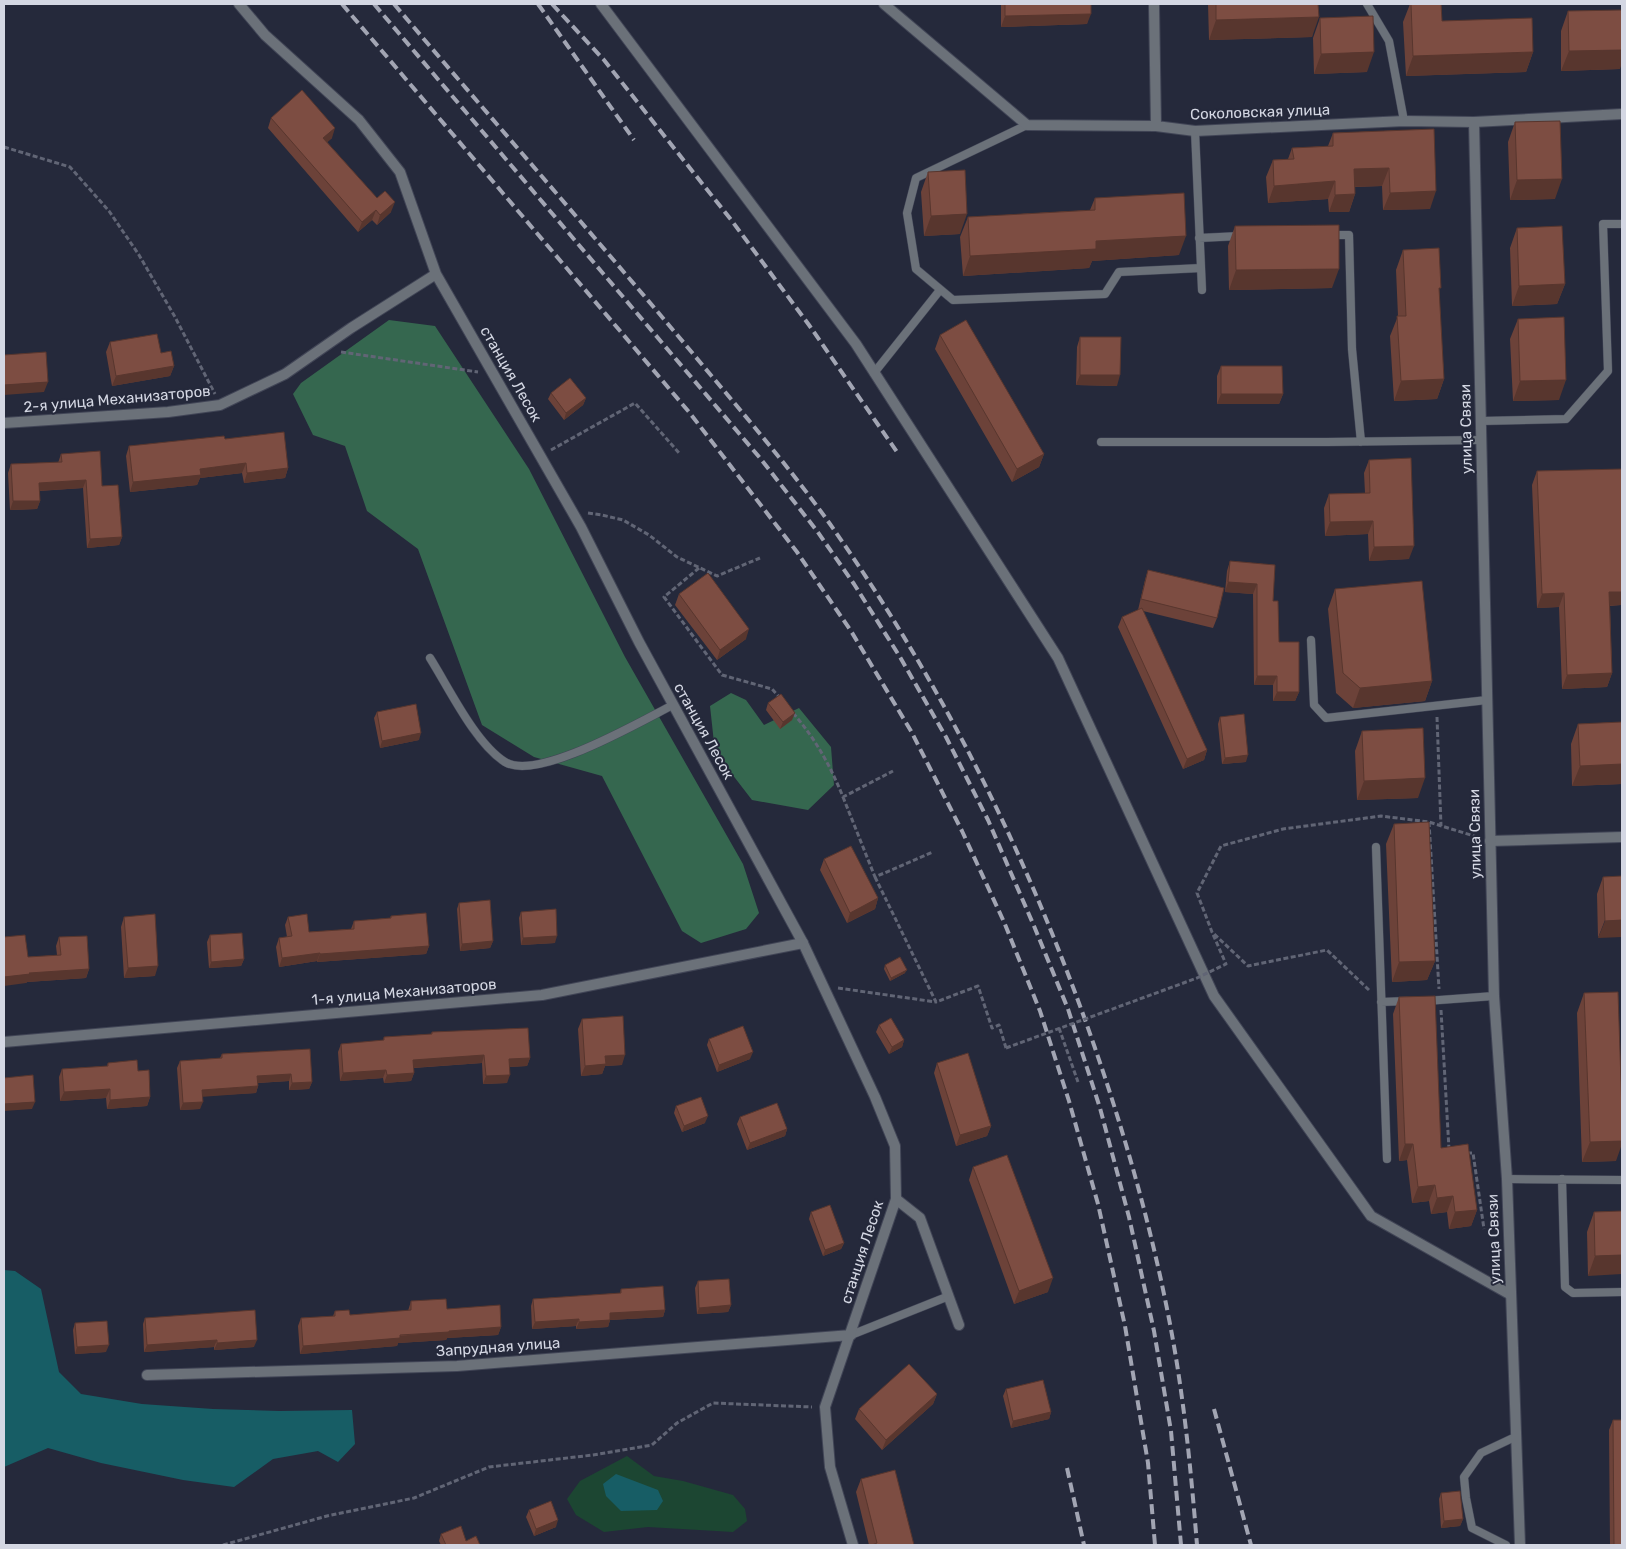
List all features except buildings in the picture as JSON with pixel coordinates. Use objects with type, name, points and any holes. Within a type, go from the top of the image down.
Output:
[{"type":"street","name":"станция Лесок","points":[[239,4],[265,35],[359,120],[400,172],[436,274],[572,512],[673,706],[803,943],[875,1097],[895,1146],[896,1199],[825,1407],[830,1467],[853,1545]]},
{"type":"street","points":[[601,4],[856,344],[1058,658],[1214,996],[1371,1216],[1511,1296]]},
{"type":"street","points":[[1154,4],[1156,126]]},
{"type":"street","points":[[888,5],[1027,125]]},
{"type":"street","name":"Соколовская улица","points":[[1027,125],[1156,126],[1195,131],[1404,121],[1474,122],[1622,114]]},
{"type":"street","name":"улица Связи","points":[[1474,122],[1494,996],[1507,1179],[1520,1545]]},
{"type":"street","name":"2-я улица Механизаторов","points":[[4,423],[168,412],[220,405],[285,374],[320,349],[436,274]]},
{"type":"street","points":[[1490,841],[1622,837]]},
{"type":"street","name":"1-я улица Механизаторов","points":[[4,1042],[542,995],[803,943]]},
{"type":"street","points":[[896,1199],[920,1218],[959,1325]]},
{"type":"street","name":"Запрудная улица","points":[[147,1376],[457,1366],[851,1335]]},
{"type":"lane","points":[[1367,4],[1389,40],[1404,121]]},
{"type":"lane","points":[[1027,125],[916,178],[907,213],[916,270],[940,290],[953,300],[1105,294],[1119,272],[1201,268]]},
{"type":"lane","points":[[1195,131],[1202,290]]},
{"type":"lane","points":[[1481,421],[1566,419],[1608,371],[1603,224],[1622,224]]},
{"type":"lane","points":[[1321,235],[1349,235],[1352,349],[1361,442]]},
{"type":"lane","points":[[1199,238],[1245,236]]},
{"type":"lane","points":[[874,373],[940,290]]},
{"type":"lane","points":[[1101,442],[1481,440]]},
{"type":"lane","points":[[1311,640],[1314,706],[1326,718],[1487,700]]},
{"type":"lane","points":[[430,658],[486,745],[506,763],[525,767],[570,756],[673,706]]},
{"type":"lane","points":[[1376,847],[1386,1159]]},
{"type":"lane","points":[[1420,1001],[1494,996]]},
{"type":"lane","points":[[1381,1002],[1411,1001]]},
{"type":"lane","points":[[1507,1179],[1622,1180]]},
{"type":"lane","points":[[1562,1179],[1565,1287],[1572,1293],[1622,1292]]},
{"type":"lane","points":[[851,1335],[948,1296]]},
{"type":"lane","points":[[1506,1545],[1472,1528],[1464,1477],[1481,1453],[1515,1437]]},
{"type":"path","points":[[4,147],[70,167],[109,211],[175,317],[220,405]]},
{"type":"path","points":[[320,349],[494,375]]},
{"type":"path","points":[[540,456],[635,403],[680,454]]},
{"type":"path","points":[[572,512],[602,515],[623,520],[648,534],[677,557],[717,576],[760,558]]},
{"type":"path","points":[[699,568],[664,597],[722,675],[772,689],[783,702]]},
{"type":"path","points":[[1437,706],[1442,826]]},
{"type":"path","points":[[789,708],[806,728],[833,773],[875,877],[936,1002]]},
{"type":"path","points":[[844,797],[893,771]]},
{"type":"path","points":[[823,986],[936,1002],[978,986],[992,1028],[999,1025],[1006,1048],[1197,978],[1226,964],[1198,893],[1222,846],[1283,829],[1381,816],[1429,822],[1490,841]]},
{"type":"path","points":[[1429,822],[1450,1153]]},
{"type":"path","points":[[875,877],[933,852]]},
{"type":"path","points":[[1212,932],[1248,966],[1326,950],[1381,1002]]},
{"type":"path","points":[[1059,1028],[1078,1082]]},
{"type":"path","points":[[1466,1153],[1473,1153],[1484,1229]]},
{"type":"path","points":[[223,1545],[327,1516],[414,1498],[489,1466],[652,1445],[677,1423],[713,1403],[825,1407]]},
{"type":"shaded area","points":[[389,320],[435,326],[529,469],[625,657],[743,864],[759,913],[746,929],[701,943],[682,931],[602,776],[534,757],[482,725],[418,549],[367,511],[345,446],[313,435],[293,394],[301,383]]},
{"type":"shaded area","points":[[731,693],[746,700],[764,725],[799,708],[831,747],[834,785],[808,810],[752,800],[715,752],[710,706]]},
{"type":"shaded area","points":[[4,1270],[15,1271],[41,1289],[59,1372],[81,1394],[142,1404],[213,1409],[279,1411],[352,1410],[355,1444],[338,1462],[318,1451],[273,1459],[234,1487],[183,1480],[101,1463],[48,1448],[4,1467]]},
{"type":"shaded area","points":[[627,1456],[654,1476],[683,1481],[733,1495],[745,1509],[747,1521],[733,1532],[648,1527],[604,1532],[576,1515],[567,1499],[580,1481]]},
{"type":"shaded area","points":[[616,1474],[658,1490],[663,1501],[657,1510],[621,1511],[606,1496],[603,1484]]},
{"type":"railway","points":[[342,4],[689,412],[797,552],[851,631],[911,731],[962,831],[1004,922],[1040,1011],[1069,1101],[1098,1204],[1125,1326],[1148,1463],[1155,1545]]},
{"type":"railway","points":[[374,4],[760,458],[817,531],[854,584],[900,657],[946,737],[988,820],[1034,926],[1068,1009],[1100,1108],[1129,1217],[1154,1331],[1171,1431],[1181,1545]]},
{"type":"railway","points":[[394,4],[612,258],[795,477],[830,524],[871,585],[947,711],[981,776],[1013,842],[1070,978],[1128,1150],[1155,1254],[1175,1351],[1186,1434],[1197,1545]]},
{"type":"railway","points":[[538,4],[634,140]]},
{"type":"railway","points":[[552,4],[604,60],[732,221],[809,325],[897,452]]},
{"type":"railway","points":[[1214,1409],[1251,1545]]},
{"type":"railway","points":[[1067,1468],[1084,1545]]}]
